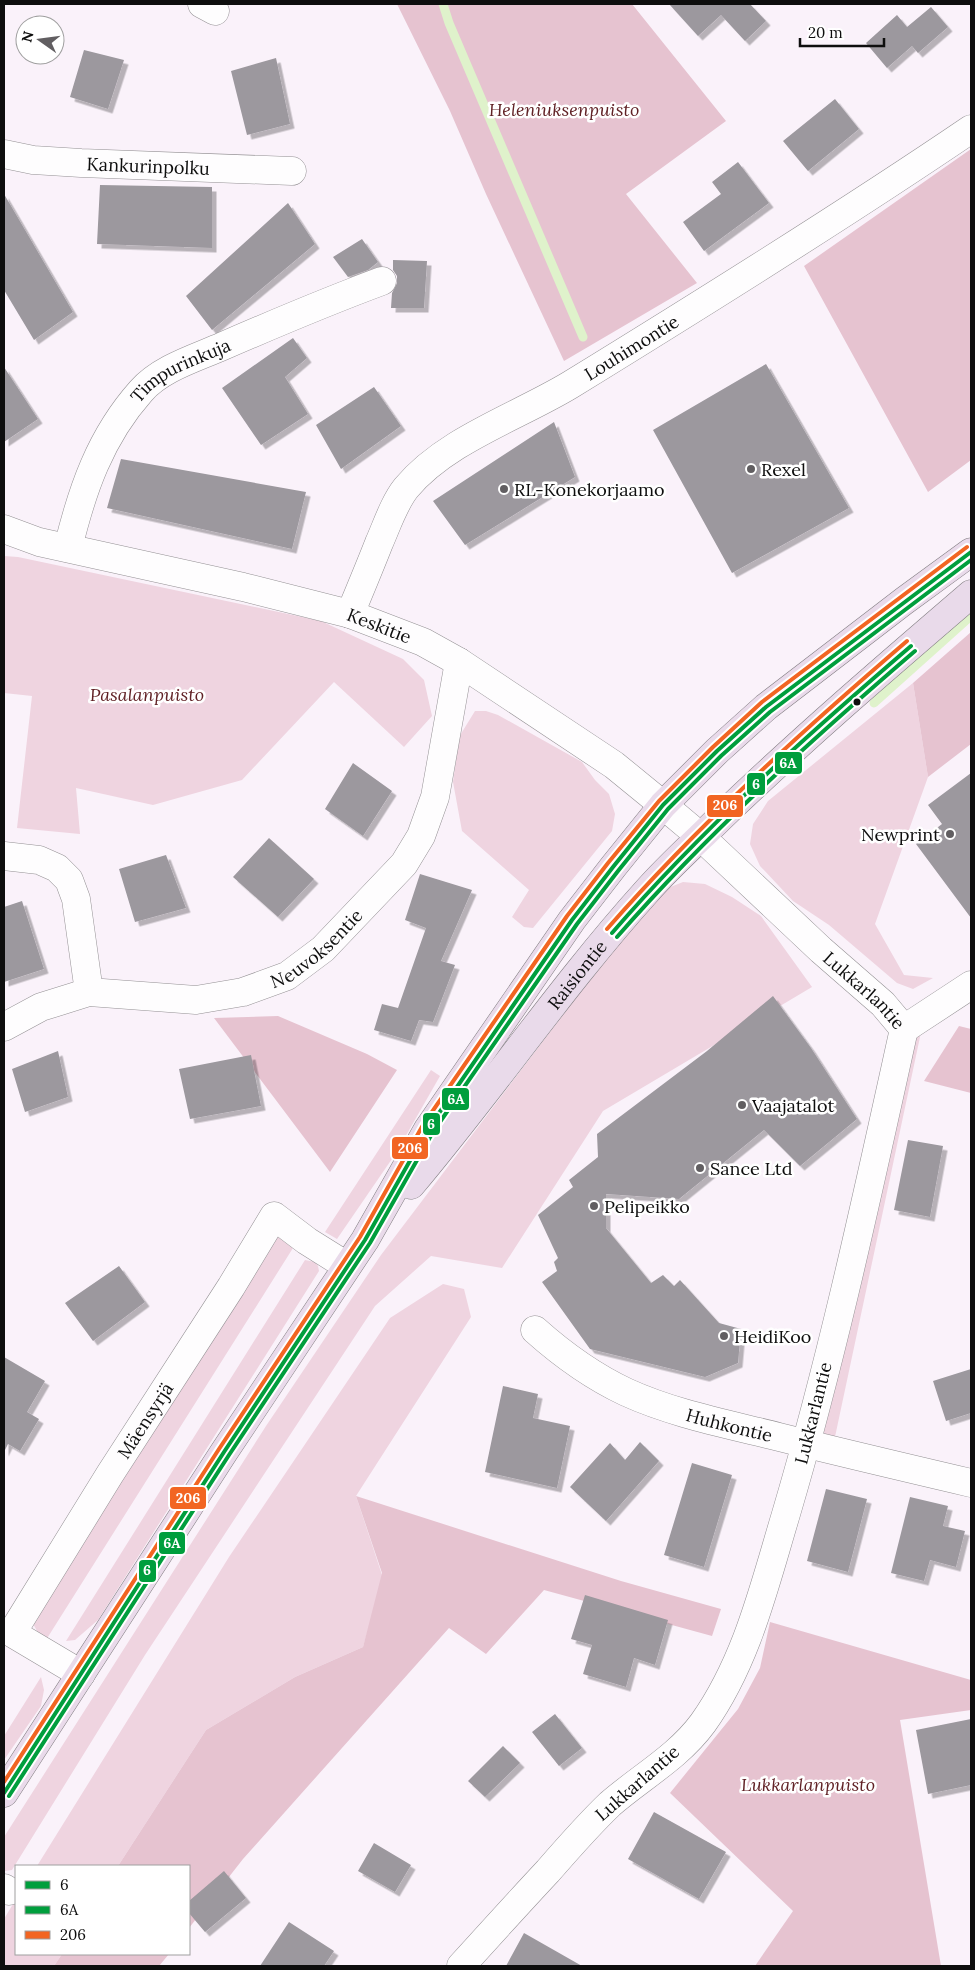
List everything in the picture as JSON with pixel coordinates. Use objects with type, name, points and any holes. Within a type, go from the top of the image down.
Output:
[{"type":"main road","name":"Raisiontie","points":[[365,1240],[428,1129],[496,1029],[572,920],[663,805],[717,751],[766,707],[904,600],[971,552]]},
{"type":"main road","name":"Raisiontie","points":[[4,1793],[229,1444],[365,1240],[448,1140],[592,956],[648,890],[754,785],[842,705],[971,594]]},
{"type":"street","name":"Louhimontie","points":[[350,614],[389,518],[405,489],[430,463],[455,446],[547,398],[631,348],[901,176],[971,129]]},
{"type":"street","name":"Kankurinpolku","points":[[4,154],[33,160],[82,164],[292,171]]},
{"type":"street","name":"Timpurinkuja","points":[[68,548],[82,496],[96,458],[118,421],[142,390],[165,372],[317,305],[382,281]]},
{"type":"street","name":"Keskitie","points":[[4,529],[39,542],[243,587],[350,614],[423,642],[459,662],[614,765],[701,837]]},
{"type":"street","name":"Neuvoksentie","points":[[4,1027],[41,1007],[89,992],[196,1000],[244,992],[287,976],[323,949],[404,864],[421,836],[435,797],[459,662]]},
{"type":"street","name":"Lukkarlantie","points":[[461,1966],[583,1831],[612,1803],[670,1758],[701,1726],[722,1694],[741,1657],[755,1618],[807,1444],[866,1203],[904,1029],[882,1004],[821,950],[701,837]]},
{"type":"street","points":[[4,856],[39,860],[57,868],[69,880],[76,899],[89,992]]},
{"type":"street","points":[[904,1029],[971,985]]},
{"type":"street","name":"Mäensyrjä","points":[[81,1674],[12,1633],[110,1474],[231,1288],[274,1216],[307,1241],[347,1266]]},
{"type":"street","name":"Huhkontie","points":[[535,1330],[560,1352],[589,1372],[627,1392],[676,1411],[971,1483]]},
{"type":"green space","name":"Heleniuksenpuisto","points":[[397,4],[632,4],[726,121],[626,194],[697,283],[564,361],[486,194],[450,111]]},
{"type":"green space","points":[[971,149],[971,460],[928,492],[804,266]]},
{"type":"green space","name":"Pasalanpuisto","points":[[4,556],[18,557],[321,621],[403,659],[424,680],[432,716],[404,747],[334,682],[242,780],[153,805],[76,788],[80,834],[17,828],[32,696],[4,693]]},
{"type":"green space","points":[[971,632],[971,744],[928,777],[913,683]]},
{"type":"green space","points":[[913,683],[928,777],[875,924],[904,975],[933,978],[913,989],[897,983],[829,925],[793,901],[760,866],[750,844],[753,824],[768,801]]},
{"type":"green space","points":[[475,711],[486,711],[498,715],[582,762],[595,780],[609,794],[615,814],[612,831],[533,928],[524,927],[512,917],[529,890],[462,831],[453,782],[459,737]]},
{"type":"green space","points":[[683,882],[705,884],[732,897],[761,916],[812,987],[603,1111],[502,1268],[431,1256],[375,1306],[145,1655],[12,1870],[4,1871],[4,1837],[266,1426],[381,1255],[606,958],[663,890]]},
{"type":"green space","points":[[278,1016],[367,1054],[397,1070],[330,1172],[214,1018]]},
{"type":"green space","points":[[921,1018],[920,1037],[832,1451],[807,1444]]},
{"type":"green space","points":[[959,1026],[971,1029],[971,1093],[924,1081]]},
{"type":"green space","points":[[431,1070],[440,1076],[396,1153],[337,1239],[325,1232]]},
{"type":"green space","points":[[276,1229],[293,1248],[46,1640],[37,1631],[31,1620]]},
{"type":"green space","points":[[305,1260],[315,1262],[319,1271],[98,1620],[75,1640],[66,1641]]},
{"type":"green space","points":[[443,1284],[464,1289],[471,1317],[356,1496],[383,1578],[363,1647],[295,1677],[206,1730],[119,1865],[38,1865],[229,1557],[390,1318]]},
{"type":"green space","points":[[356,1496],[621,1581],[721,1609],[712,1636],[544,1590],[486,1654],[449,1628],[243,1859],[190,1927],[190,1865],[119,1865],[206,1730],[295,1677],[363,1647],[382,1573]]},
{"type":"green space","name":"Lukkarlanpuisto","points":[[770,1622],[971,1680],[971,1710],[900,1720],[941,1966],[755,1966],[793,1911],[670,1793],[738,1709],[760,1668]]},
{"type":"green space","points":[[41,1677],[44,1690],[41,1706],[4,1760],[4,1736]]},
{"type":"green space","points":[[15,1901],[15,1955],[61,1955],[54,1966],[4,1966],[4,1919]]},
{"type":"green space","points":[[61,1955],[168,1955],[159,1966],[54,1966]]},
{"type":"building","points":[[669,4],[750,4],[766,21],[745,41],[721,15],[698,36]]},
{"type":"building","points":[[931,7],[948,27],[918,53],[912,46],[887,68],[866,43],[897,15],[907,27]]},
{"type":"building","points":[[84,50],[124,60],[108,109],[70,97]]},
{"type":"building","points":[[276,58],[290,124],[247,135],[231,71]]},
{"type":"building","points":[[835,99],[859,129],[808,171],[783,141]]},
{"type":"building","points":[[738,162],[769,203],[704,251],[683,222],[721,194],[712,182]]},
{"type":"building","points":[[100,185],[212,187],[212,248],[97,244]]},
{"type":"building","points":[[4,194],[73,312],[34,340],[4,290]]},
{"type":"building","points":[[288,203],[315,244],[212,330],[186,296]]},
{"type":"building","points":[[362,239],[378,262],[368,270],[348,277],[333,257]]},
{"type":"building","points":[[393,260],[427,261],[424,308],[391,308],[392,293],[397,283],[397,276],[393,270]]},
{"type":"building","points":[[293,338],[307,358],[285,377],[308,414],[261,445],[222,388]]},
{"type":"building","points":[[766,364],[849,508],[732,573],[653,430]]},
{"type":"building","points":[[4,367],[38,419],[4,442]]},
{"type":"building","points":[[374,387],[401,426],[341,469],[316,425]]},
{"type":"building","name":"RL-Konekorjaamo","points":[[554,422],[575,477],[465,545],[433,501]]},
{"type":"building","points":[[121,459],[306,492],[292,549],[107,508]]},
{"type":"building","points":[[353,763],[392,791],[363,836],[325,809]]},
{"type":"building","name":"Newprint","points":[[971,773],[971,918],[916,844],[942,824],[928,805]]},
{"type":"building","points":[[269,838],[314,879],[278,917],[233,877]]},
{"type":"building","points":[[166,855],[186,908],[135,922],[119,869]]},
{"type":"building","points":[[420,874],[472,890],[441,961],[455,965],[433,1022],[419,1020],[411,1041],[374,1030],[382,1004],[398,1008],[426,928],[405,920]]},
{"type":"building","points":[[22,901],[44,969],[4,982],[4,907]]},
{"type":"building","points":[[773,996],[811,1048],[857,1119],[800,1166],[764,1130],[679,1199],[606,1194],[606,1228],[651,1283],[663,1275],[674,1286],[680,1280],[719,1323],[741,1329],[738,1363],[705,1377],[590,1349],[542,1282],[557,1271],[554,1262],[558,1258],[538,1215],[573,1187],[569,1180],[598,1157],[597,1134],[707,1051]]},
{"type":"building","points":[[58,1051],[68,1097],[25,1112],[12,1069]]},
{"type":"building","points":[[251,1055],[261,1106],[190,1119],[179,1069]]},
{"type":"building","points":[[908,1140],[943,1146],[930,1217],[894,1210]]},
{"type":"building","points":[[119,1266],[145,1302],[93,1341],[65,1303]]},
{"type":"building","points":[[4,1357],[45,1381],[27,1412],[39,1419],[20,1451],[8,1444],[4,1452]]},
{"type":"building","points":[[971,1369],[971,1413],[946,1421],[933,1381]]},
{"type":"building","points":[[503,1386],[538,1394],[533,1418],[570,1426],[557,1488],[485,1472]]},
{"type":"building","points":[[640,1442],[659,1461],[606,1521],[570,1487],[610,1443],[625,1460]]},
{"type":"building","points":[[692,1463],[732,1475],[704,1567],[664,1555]]},
{"type":"building","points":[[826,1489],[867,1499],[848,1572],[807,1561]]},
{"type":"building","points":[[910,1497],[948,1506],[943,1526],[965,1531],[956,1567],[930,1560],[924,1581],[891,1573]]},
{"type":"building","points":[[585,1595],[668,1620],[655,1665],[634,1658],[626,1687],[583,1674],[592,1645],[571,1639]]},
{"type":"building","points":[[555,1714],[582,1748],[559,1766],[532,1732]]},
{"type":"building","points":[[971,1719],[971,1785],[928,1794],[916,1730]]},
{"type":"building","points":[[503,1746],[520,1763],[485,1797],[468,1781]]},
{"type":"building","points":[[654,1812],[726,1852],[699,1899],[628,1859]]},
{"type":"building","points":[[374,1843],[411,1865],[395,1892],[358,1871]]},
{"type":"building","points":[[224,1871],[246,1898],[205,1932],[190,1914],[190,1900]]},
{"type":"building","points":[[289,1922],[334,1951],[324,1966],[260,1966]]},
{"type":"building","points":[[524,1933],[582,1966],[506,1966]]},
{"type":"waterway","points":[[443,4],[449,23],[583,337]]},
{"type":"waterway","points":[[874,703],[971,616]]},
{"type":"transit line","name":"206","points":[[4,1782],[219,1449],[360,1237],[423,1125],[567,916],[608,863],[659,801],[713,747],[762,702],[967,547]]},
{"type":"transit line","name":"6","points":[[4,1793],[224,1452],[365,1240],[428,1129],[572,920],[613,867],[663,805],[717,751],[766,707],[971,552]]},
{"type":"transit line","name":"6A","points":[[9,1796],[229,1455],[370,1243],[433,1132],[577,924],[618,871],[668,809],[721,756],[770,712],[971,560]]},
{"type":"transit line","name":"206","points":[[607,929],[714,816],[790,744],[907,641]]},
{"type":"transit line","name":"6","points":[[612,933],[682,857],[756,784],[911,646]]},
{"type":"transit line","name":"6A","points":[[617,937],[687,861],[761,789],[915,651]]},
{"type":"place","name":"Rexel","points":[[751,469]]},
{"type":"place","name":"RL-Konekorjaamo","points":[[504,489]]},
{"type":"place","name":"Newprint","points":[[950,834]]},
{"type":"place","name":"Vaajatalot","points":[[742,1105]]},
{"type":"place","name":"Sance Ltd","points":[[700,1168]]},
{"type":"place","name":"Pelipeikko","points":[[594,1206]]},
{"type":"place","name":"HeidiKoo","points":[[724,1336]]}]
